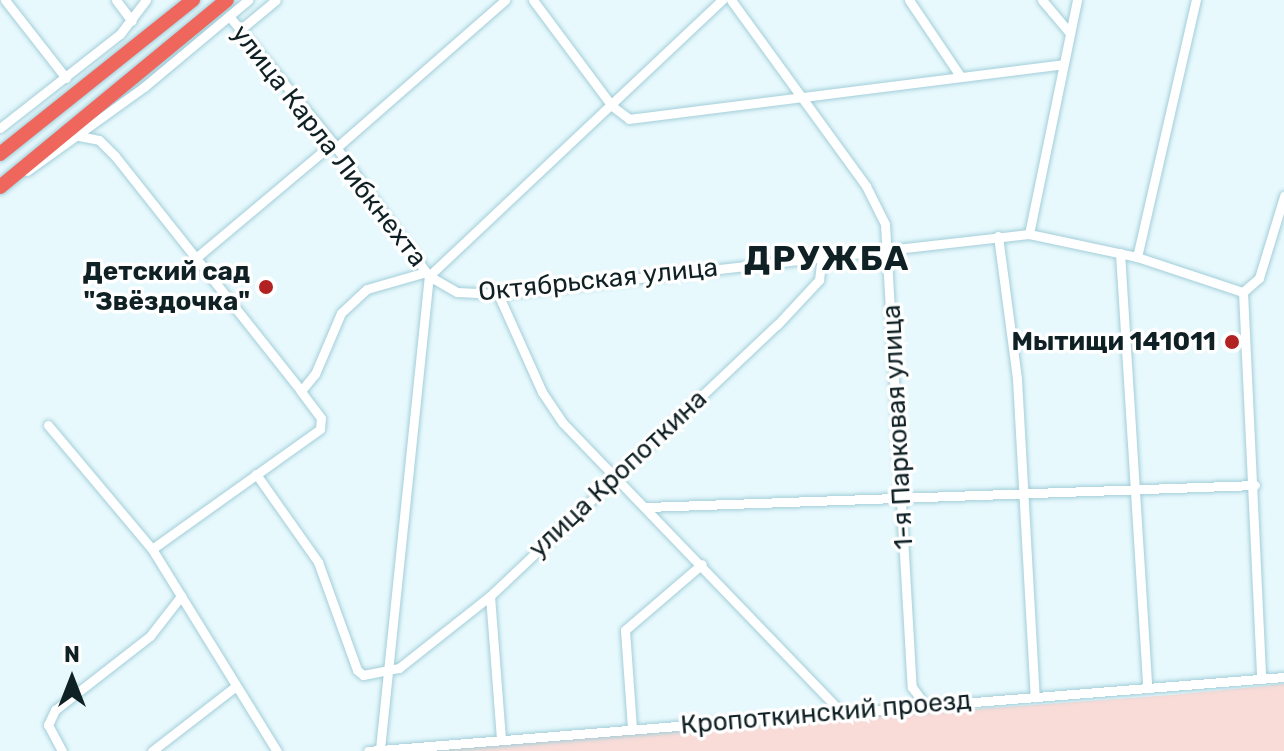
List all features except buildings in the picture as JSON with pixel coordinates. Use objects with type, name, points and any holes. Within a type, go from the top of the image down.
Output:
[{"type":"highway","points":[[0,154],[193,0]]},
{"type":"highway","points":[[0,187],[227,0]]},
{"type":"street","points":[[5,0],[66,78]]},
{"type":"street","points":[[116,0],[132,21]]},
{"type":"street","points":[[0,127],[66,78],[132,21],[146,0]]},
{"type":"street","points":[[173,17],[184,0]]},
{"type":"street","points":[[0,187],[98,122],[248,0]]},
{"type":"street","points":[[241,29],[276,0]]},
{"type":"street","points":[[197,257],[334,146],[505,0]]},
{"type":"street","points":[[533,0],[612,106],[624,117],[636,119],[1063,64]]},
{"type":"street","points":[[301,391],[311,381],[349,301],[377,285],[428,274],[612,106],[722,0]]},
{"type":"street","name":"1-я Парковая улица","points":[[731,0],[875,201],[889,248],[912,687],[925,705]]},
{"type":"street","points":[[909,0],[960,76]]},
{"type":"street","points":[[1042,0],[1069,32]]},
{"type":"street","points":[[1029,234],[1077,0]]},
{"type":"street","points":[[1137,257],[1196,0]]},
{"type":"street","name":"улица Карла Либкнехта","points":[[229,16],[334,146],[428,274]]},
{"type":"street","points":[[98,122],[99,140]]},
{"type":"street","points":[[79,136],[99,140],[115,156],[301,391],[322,426],[152,549]]},
{"type":"street","points":[[1261,679],[1255,485],[1243,292],[1259,278],[1284,196]]},
{"type":"street","name":"Октябрьская улица","points":[[428,274],[457,292],[498,294],[822,254],[1029,234],[1137,257],[1243,292]]},
{"type":"street","points":[[998,236],[1017,379],[1035,697]]},
{"type":"street","points":[[1120,253],[1147,688]]},
{"type":"street","name":"улица Кропоткина","points":[[387,671],[409,664],[490,596],[614,474],[812,290],[819,280],[822,254]]},
{"type":"street","points":[[380,749],[428,274]]},
{"type":"street","points":[[498,294],[542,392],[563,423],[702,564],[841,712]]},
{"type":"street","points":[[48,425],[152,549],[277,751]]},
{"type":"street","points":[[256,474],[318,562],[357,670],[363,675],[387,671]]},
{"type":"street","points":[[647,507],[1255,485]]},
{"type":"street","points":[[632,728],[625,630],[702,564]]},
{"type":"street","points":[[62,751],[49,718],[150,636],[181,596]]},
{"type":"street","points":[[490,596],[501,739]]},
{"type":"street","name":"Кропоткинский проезд","points":[[368,751],[1284,677]]},
{"type":"street","points":[[152,751],[236,686]]},
{"type":"shaded area","points":[[1284,684],[1284,751],[396,751],[1171,695]]},
{"type":"place","name":"Детский сад \"Звёздочка\"","points":[[266,287]]},
{"type":"place","name":"Мытищи 141011","points":[[1232,342]]},
{"type":"district","name":"ДРУЖБА","points":[[827,259]]}]
